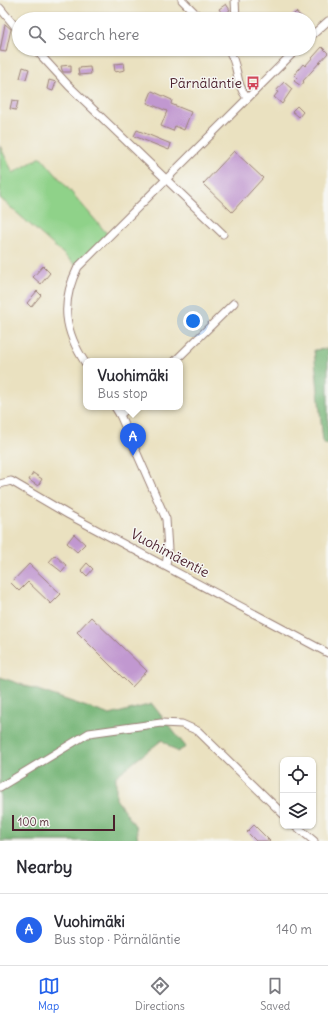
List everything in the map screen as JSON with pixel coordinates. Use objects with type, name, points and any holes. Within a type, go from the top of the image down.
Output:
[{"type":"street","points":[[182,0],[194,12]]},
{"type":"street","points":[[235,0],[236,12]]},
{"type":"street","points":[[0,8],[12,23]]},
{"type":"street","points":[[316,32],[328,21]]},
{"type":"street","points":[[41,56],[69,86],[223,234]]},
{"type":"street","points":[[232,56],[237,67],[239,85],[247,98]]},
{"type":"street","points":[[83,359],[74,344],[68,325],[66,308],[70,283],[78,267],[290,56]]},
{"type":"street","points":[[178,358],[234,303]]},
{"type":"street","points":[[117,410],[166,519],[168,550],[166,566]]},
{"type":"street","points":[[120,415],[126,410]]},
{"type":"street","name":"Vuohimäentie","points":[[0,484],[11,481],[69,515],[328,653]]},
{"type":"street","points":[[0,787],[89,733],[161,723],[182,724],[198,731],[280,811]]},
{"type":"street","points":[[300,829],[314,841]]},
{"type":"green space","points":[[0,146],[13,173],[41,157],[109,236],[78,267],[0,198]]},
{"type":"green space","points":[[328,349],[328,445],[323,442],[314,350]]},
{"type":"green space","points":[[0,677],[110,715],[152,704],[186,747],[177,752],[162,740],[116,776],[116,799],[136,827],[138,841],[0,841]]},
{"type":"building","points":[[226,4],[230,10],[227,12],[221,12],[219,9]]},
{"type":"building","points":[[5,24],[11,29],[6,52],[0,51]]},
{"type":"building","points":[[322,47],[328,53],[303,81],[304,82],[301,86],[294,81],[297,78],[294,75],[303,64],[305,66],[314,56],[316,56],[316,54]]},
{"type":"building","points":[[124,63],[125,70],[115,72],[114,64]]},
{"type":"building","points":[[71,65],[71,72],[63,72],[61,66]]},
{"type":"building","points":[[23,67],[29,69],[26,79],[20,78]]},
{"type":"building","points":[[90,67],[91,74],[79,75],[78,68]]},
{"type":"building","points":[[49,80],[56,82],[53,91],[47,89]]},
{"type":"building","points":[[284,82],[292,89],[282,104],[274,97],[278,92],[276,91]]},
{"type":"building","points":[[152,91],[172,100],[171,104],[191,112],[184,130],[175,126],[173,131],[161,126],[167,111],[147,103]]},
{"type":"building","points":[[12,100],[18,101],[16,110],[10,109]]},
{"type":"building","points":[[297,106],[303,112],[299,117],[292,111]]},
{"type":"building","points":[[137,130],[171,144],[169,150],[134,136]]},
{"type":"building","points":[[234,151],[263,178],[232,212],[203,184]]},
{"type":"building","points":[[43,266],[50,273],[41,284],[33,277]]},
{"type":"building","points":[[37,291],[41,295],[31,307],[27,303]]},
{"type":"building","points":[[33,473],[42,479],[38,486],[29,480]]},
{"type":"building","points":[[74,534],[85,544],[77,552],[67,543]]},
{"type":"building","points":[[55,555],[67,566],[62,572],[49,562]]},
{"type":"building","points":[[87,563],[93,569],[87,576],[81,570]]},
{"type":"building","points":[[29,564],[61,594],[51,604],[28,582],[19,591],[11,583]]},
{"type":"building","points":[[91,617],[147,671],[132,687],[77,632]]},
{"type":"building","points":[[254,825],[270,841],[256,841],[247,832]]},
{"type":"place","name":"Pärnäläntie","points":[[253,83]]},
{"type":"place","name":"Vuohimäki","points":[[133,456]]}]
